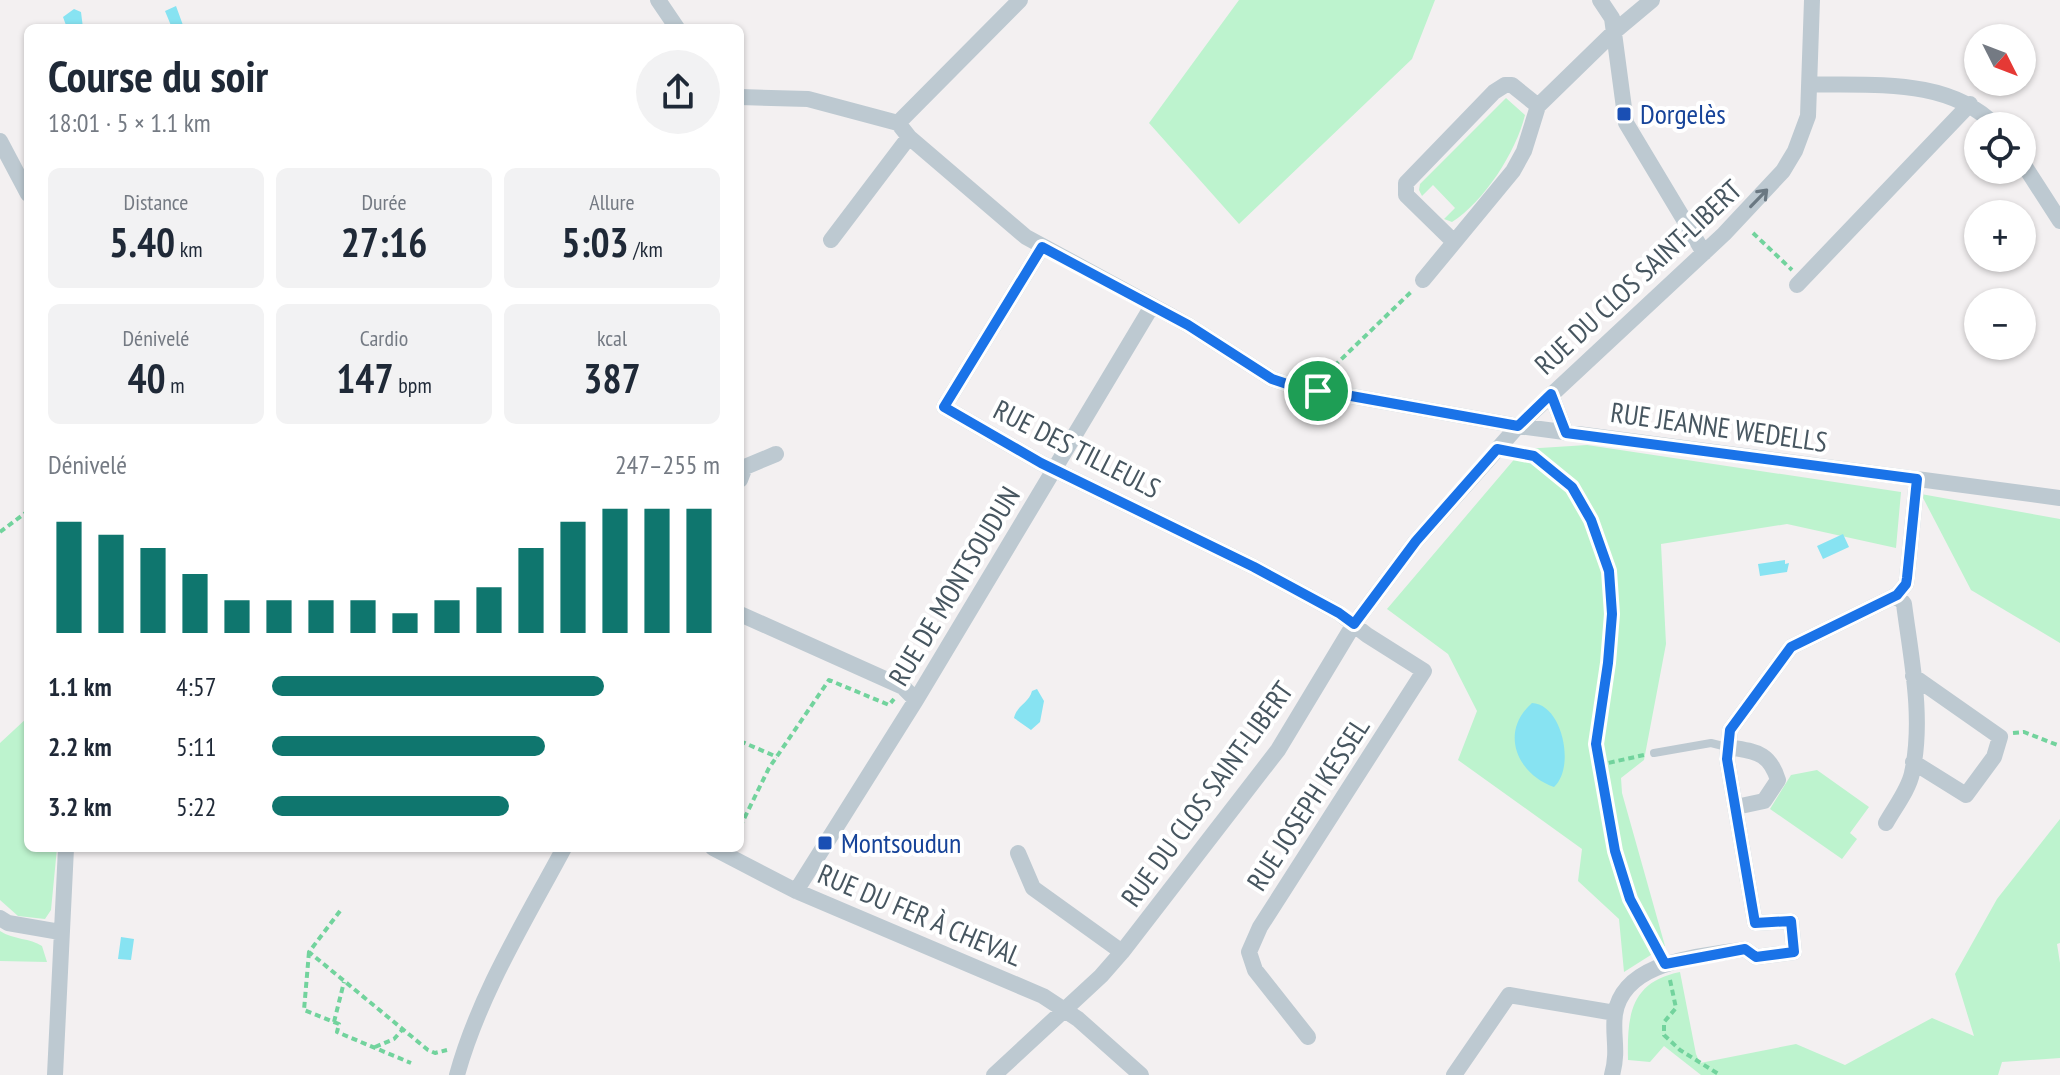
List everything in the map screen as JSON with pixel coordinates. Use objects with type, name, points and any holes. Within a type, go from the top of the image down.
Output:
[{"type":"street","points":[[658,0],[674,24]]},
{"type":"street","points":[[744,97],[808,99],[898,123],[1020,0]]},
{"type":"street","points":[[1600,0],[1612,18],[1615,31],[1626,123],[1704,253]]},
{"type":"street","points":[[1423,280],[1513,171],[1524,151],[1538,106],[1615,31],[1652,0]]},
{"type":"street","name":"RUE DU CLOS SAINT-LIBERT","points":[[994,1075],[1122,952],[1278,750],[1354,624],[1416,541],[1518,426],[1704,253],[1783,171],[1795,151],[1808,116],[1812,0]]},
{"type":"street","points":[[1810,84],[1923,88],[1970,104],[1979,112]]},
{"type":"street","points":[[1453,241],[1406,195],[1406,183],[1494,92],[1505,85],[1512,85],[1538,106]]},
{"type":"street","points":[[1800,282],[1970,104]]},
{"type":"street","name":"RUE JEANNE WEDELLS","points":[[898,123],[909,137],[1020,233],[1188,325],[1272,379],[1318,391],[1518,426],[2060,498]]},
{"type":"street","points":[[831,240],[909,137]]},
{"type":"street","points":[[0,141],[24,186]]},
{"type":"street","points":[[2036,184],[2060,221]]},
{"type":"street","name":"RUE DES TILLEULS","points":[[1042,247],[944,407],[1055,470],[1254,567],[1354,624]]},
{"type":"street","name":"RUE DE MONTSOUDUN","points":[[796,891],[916,700],[1152,306]]},
{"type":"street","points":[[1551,394],[1566,433]]},
{"type":"street","points":[[744,470],[776,454]]},
{"type":"street","points":[[1745,949],[1755,923],[1727,759],[1730,730],[1791,647],[1897,595],[1906,584],[1917,479]]},
{"type":"street","points":[[1886,823],[1912,775],[1916,731],[1904,604],[1897,595]]},
{"type":"street","points":[[744,616],[903,687],[916,700]]},
{"type":"street","name":"RUE JOSEPH KESSEL","points":[[1308,1037],[1255,970],[1249,952],[1260,927],[1424,671],[1354,624]]},
{"type":"street","points":[[1913,676],[2000,737],[1994,757],[1966,795],[1913,762]]},
{"type":"street","points":[[1728,747],[1758,752],[1773,764],[1778,780],[1764,801],[1736,807]]},
{"type":"street","points":[[55,1075],[66,852]]},
{"type":"street","points":[[457,1075],[465,1046],[490,989],[562,852]]},
{"type":"street","name":"RUE DU FER À CHEVAL","points":[[721,852],[796,891],[990,971],[1065,1009],[1141,1075]]},
{"type":"street","points":[[1018,853],[1033,888],[1122,952]]},
{"type":"street","points":[[0,918],[8,923],[60,932]]},
{"type":"street","points":[[1612,1075],[1617,1057],[1615,1013],[1624,992],[1645,972],[1665,964],[1745,949],[1756,957],[1794,952],[1791,921],[1755,923]]},
{"type":"street","points":[[1454,1075],[1509,995],[1615,1013]]},
{"type":"lane","points":[[1654,753],[1711,743],[1728,747]]},
{"type":"path","points":[[1753,233],[1800,282]]},
{"type":"path","points":[[1318,391],[1324,376],[1423,280]]},
{"type":"path","points":[[1497,449],[1534,456],[1572,487],[1591,520],[1609,571],[1612,614],[1596,744],[1615,851],[1630,899],[1665,964],[1676,998],[1676,1008],[1664,1022],[1664,1035],[1680,1050],[1720,1075]]},
{"type":"path","points":[[0,532],[24,514]]},
{"type":"path","points":[[744,819],[777,757],[829,680],[889,705],[903,687]]},
{"type":"path","points":[[1997,735],[2024,732],[2060,746]]},
{"type":"path","points":[[744,743],[777,757]]},
{"type":"path","points":[[1599,765],[1654,753]]},
{"type":"path","points":[[340,911],[309,952],[304,1010],[339,1024],[337,1032],[411,1063]]},
{"type":"path","points":[[309,952],[435,1053],[465,1046]]},
{"type":"path","points":[[334,1022],[344,982]]},
{"type":"path","points":[[374,1047],[394,1039],[403,1029]]},
{"type":"green space","points":[[1239,0],[1435,0],[1412,59],[1239,224],[1149,123]]},
{"type":"green space","points":[[1506,98],[1525,115],[1514,145],[1497,175],[1476,202],[1452,222],[1444,219],[1455,208],[1433,185],[1422,196],[1420,184]]},
{"type":"green space","points":[[1587,445],[1901,492],[1896,548],[1787,524],[1661,544],[1666,644],[1644,760],[1621,778],[1622,793],[1665,946],[1624,972],[1619,919],[1578,881],[1582,849],[1458,760],[1477,711],[1448,654],[1387,609],[1523,449]]},
{"type":"green space","points":[[1921,494],[2060,519],[2060,643],[1971,590]]},
{"type":"green space","points":[[24,721],[24,852],[57,852],[51,910],[45,919],[18,916],[0,900],[0,743]]},
{"type":"green space","points":[[1817,770],[1869,807],[1850,833],[1857,839],[1842,859],[1770,809],[1791,775]]},
{"type":"green space","points":[[2060,819],[2060,943],[2057,944],[2060,963],[2060,1058],[2002,1062],[1998,1075],[1701,1075],[1664,1046],[1650,1062],[1628,1060],[1629,1029],[1635,1003],[1651,984],[1680,972],[1700,1063],[1796,1044],[1845,1065],[1932,1018],[1974,1036],[1955,974],[1997,899]]},
{"type":"green space","points":[[0,931],[42,946],[47,962],[0,961]]},
{"type":"water","points":[[176,6],[183,24],[170,24],[165,11]]},
{"type":"water","points":[[74,9],[81,12],[82,24],[66,24],[63,17]]},
{"type":"water","points":[[1843,534],[1849,547],[1823,559],[1817,546]]},
{"type":"water","points":[[1785,560],[1785,564],[1789,563],[1787,572],[1760,576],[1758,564]]},
{"type":"water","points":[[1037,689],[1044,701],[1040,722],[1031,730],[1014,718],[1032,691]]},
{"type":"water","points":[[1532,703],[1542,706],[1551,714],[1562,738],[1564,766],[1561,778],[1554,787],[1530,772],[1517,751],[1516,727]]},
{"type":"water","points":[[121,937],[134,939],[131,960],[118,959]]},
{"type":"place","name":"Dorgelès","points":[[1624,114]]},
{"type":"place","name":"Montsoudun","points":[[825,843]]},
{"type":"route","points":[[1042,247],[1188,325],[1272,379],[1318,391],[1518,426],[1551,394],[1566,433],[1917,479],[1906,584],[1897,595],[1791,647],[1730,730],[1727,759],[1755,923],[1791,921],[1794,952],[1756,957],[1745,949],[1665,964],[1648,935],[1630,899],[1615,851],[1596,744],[1612,614],[1609,571],[1591,520],[1572,487],[1534,456],[1497,449],[1416,541],[1354,624],[1254,567],[1041,463],[944,407],[1042,247]]}]
